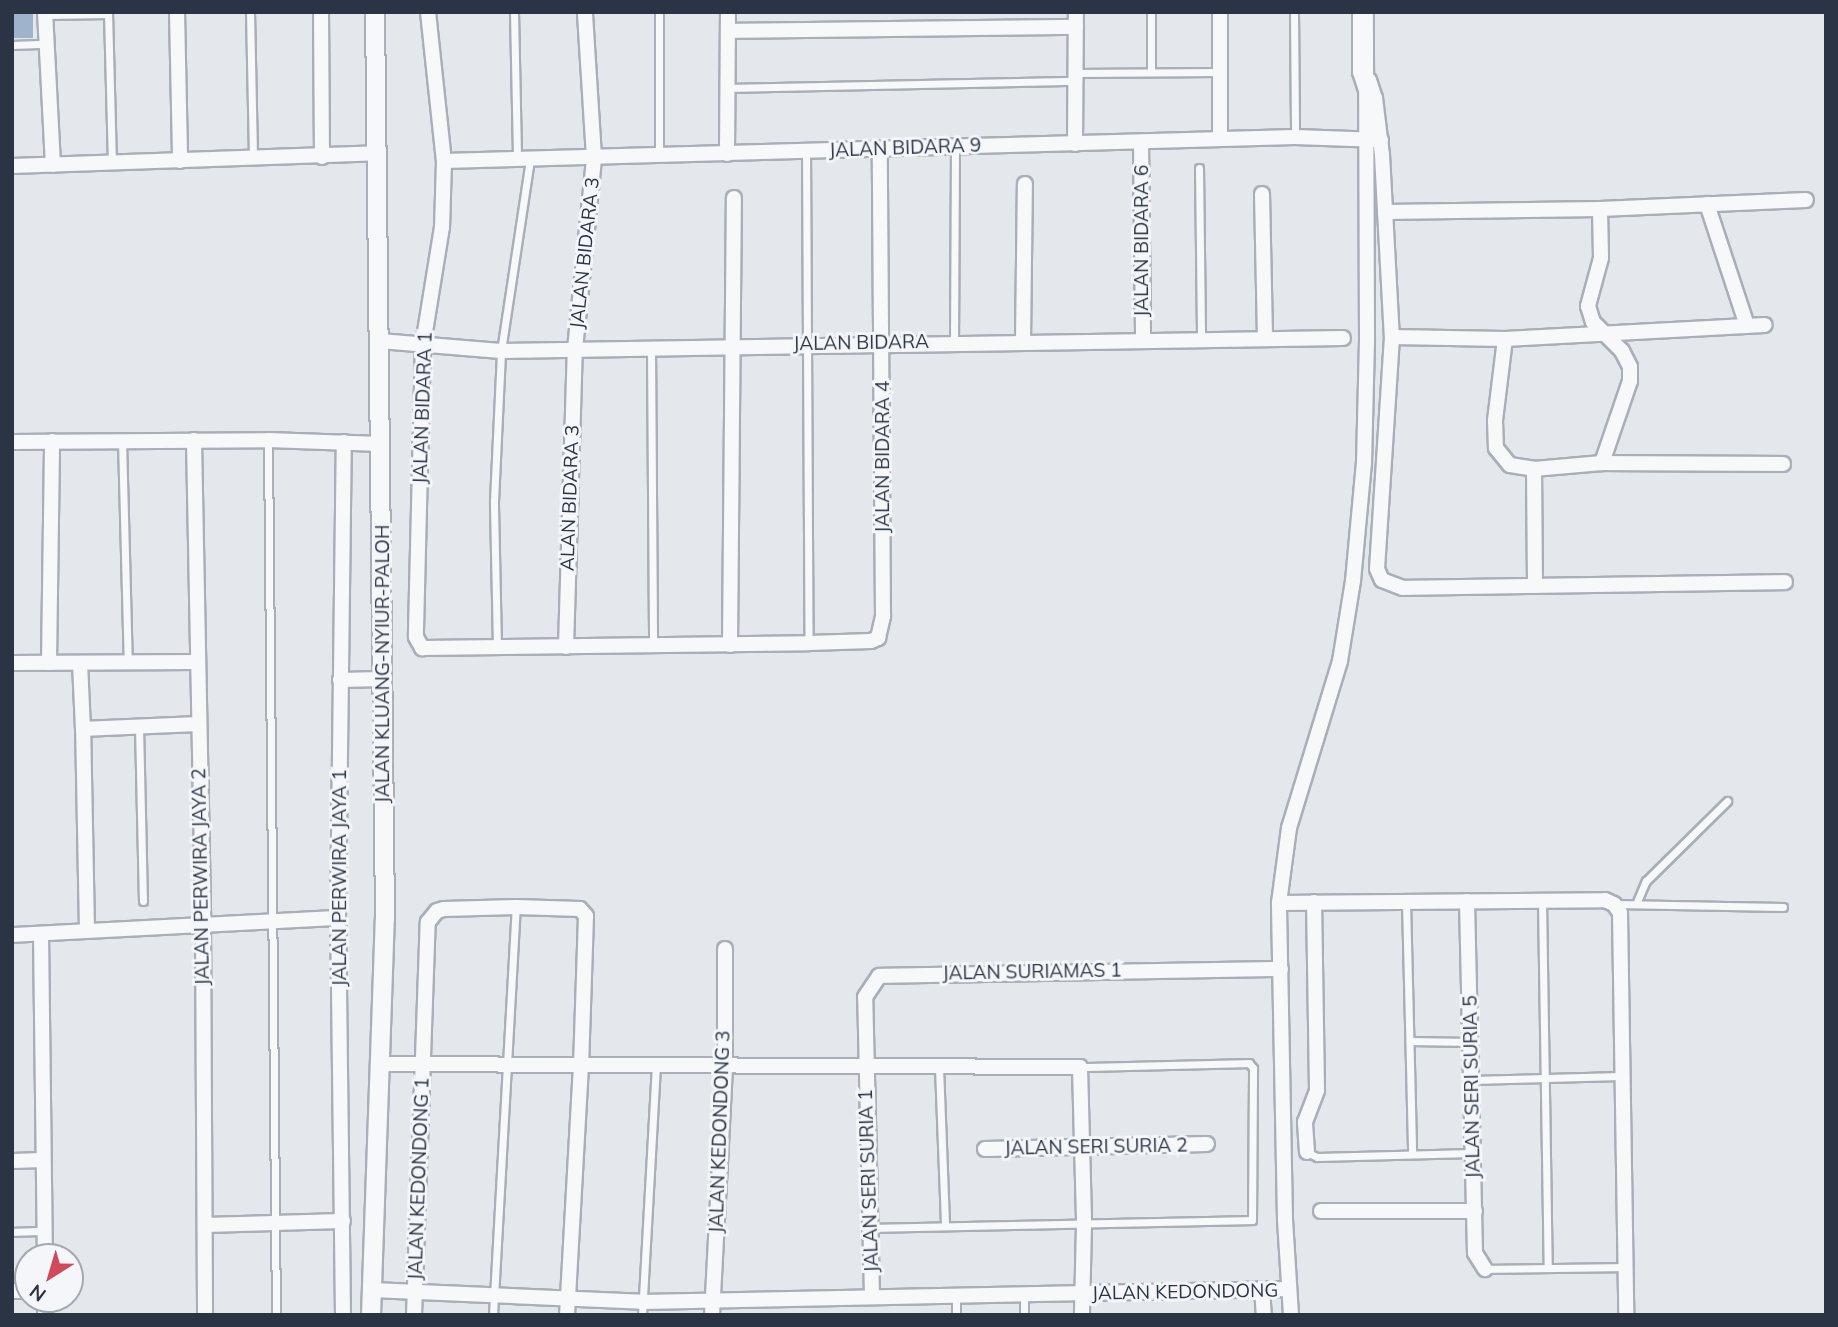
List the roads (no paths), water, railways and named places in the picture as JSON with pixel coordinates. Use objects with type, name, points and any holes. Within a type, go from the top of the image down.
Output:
[{"type":"street","points":[[177,12],[180,161]]},
{"type":"street","points":[[321,12],[322,157]]},
{"type":"street","name":"JALAN KLUANG-NYIUR-PALOH","points":[[372,1315],[378,1064],[385,919],[382,444],[375,12]]},
{"type":"street","name":"JALAN BIDARA 1","points":[[428,12],[444,161],[442,227],[423,344],[416,637],[418,646],[427,649],[497,648]]},
{"type":"street","name":"JALAN BIDARA 3","points":[[575,349],[594,157],[585,12]]},
{"type":"street","points":[[727,153],[728,12]]},
{"type":"street","points":[[1220,12],[1220,139]]},
{"type":"street","points":[[1291,1315],[1279,903],[1289,828],[1340,661],[1353,581],[1364,463],[1367,338],[1366,103],[1361,72],[1366,12]]},
{"type":"street","points":[[45,14],[53,165]]},
{"type":"street","points":[[728,31],[1076,20],[1076,144]]},
{"type":"street","points":[[1361,72],[1374,90],[1381,140],[1392,337],[1377,569],[1382,580],[1403,588],[1785,582]]},
{"type":"street","name":"JALAN BIDARA 9","points":[[444,161],[1220,139],[1381,140]]},
{"type":"street","name":"JALAN BIDARA 6","points":[[1141,142],[1143,340]]},
{"type":"street","name":"JALAN BIDARA 4","points":[[809,643],[871,641],[878,638],[883,615],[880,149]]},
{"type":"street","points":[[12,166],[377,153]]},
{"type":"street","points":[[1023,341],[1025,184]]},
{"type":"street","points":[[1262,194],[1265,339]]},
{"type":"street","points":[[730,645],[734,198]]},
{"type":"street","points":[[1385,212],[1600,209],[1806,200]]},
{"type":"street","points":[[1707,204],[1747,326]]},
{"type":"street","points":[[1600,209],[1601,258],[1588,306],[1593,322],[1622,351],[1630,367],[1630,381],[1602,463]]},
{"type":"street","points":[[1392,337],[1505,339],[1765,325]]},
{"type":"street","name":"JALAN BIDARA","points":[[380,341],[501,351],[731,345],[1343,338]]},
{"type":"street","points":[[1505,339],[1495,421],[1496,448],[1510,465],[1534,469],[1602,463],[1783,464]]},
{"type":"street","name":"ALAN BIDARA 3","points":[[566,648],[575,349]]},
{"type":"street","points":[[12,442],[122,439],[382,444]]},
{"type":"street","name":"JALAN PERWIRA JAYA 2","points":[[194,440],[197,724],[203,925],[205,1315]]},
{"type":"street","points":[[49,663],[52,441]]},
{"type":"street","name":"JALAN PERWIRA JAYA 1","points":[[342,1315],[338,918],[344,442]]},
{"type":"street","points":[[1534,469],[1535,586]]},
{"type":"street","points":[[497,648],[809,643]]},
{"type":"street","points":[[12,663],[197,662]]},
{"type":"street","points":[[80,663],[87,931]]},
{"type":"street","points":[[340,680],[382,679]]},
{"type":"street","points":[[83,729],[197,724]]},
{"type":"street","points":[[1279,903],[1605,900],[1614,904],[1620,913],[1626,1315]]},
{"type":"street","name":"JALAN SERI SURIA 5","points":[[1467,901],[1475,1254],[1485,1269]]},
{"type":"street","points":[[1307,1152],[1305,1122],[1317,1090],[1314,902]]},
{"type":"street","points":[[516,907],[573,908],[584,912],[581,1065],[568,1308]]},
{"type":"street","name":"JALAN KEDONDONG 1","points":[[415,1293],[428,922],[432,915],[444,909],[516,907]]},
{"type":"street","points":[[12,935],[338,918]]},
{"type":"street","points":[[41,934],[45,1243]]},
{"type":"street","name":"JALAN KEDONDONG 3","points":[[712,1315],[725,1065],[725,948]]},
{"type":"street","name":"JALAN SURIAMAS 1","points":[[865,1066],[865,997],[879,976],[1280,969]]},
{"type":"street","points":[[378,1064],[1080,1067],[1084,1224],[1082,1315]]},
{"type":"street","name":"JALAN SERI SURIA 1","points":[[865,1066],[872,1296]]},
{"type":"street","name":"JALAN SERI SURIA 2","points":[[985,1149],[1207,1144]]},
{"type":"street","points":[[12,1161],[43,1160]]},
{"type":"street","points":[[1321,1211],[1475,1211]]},
{"type":"street","points":[[205,1225],[343,1221]]},
{"type":"street","points":[[1262,1289],[1264,1315]]},
{"type":"street","name":"JALAN KEDONDONG","points":[[372,1290],[494,1297],[568,1308],[642,1308],[713,1299],[1024,1296],[1289,1289]]},
{"type":"street","points":[[414,1315],[415,1293]]},
{"type":"lane","points":[[250,12],[253,159]]},
{"type":"lane","points":[[497,648],[495,501],[501,351],[523,159],[514,12]]},
{"type":"lane","points":[[659,12],[659,155]]},
{"type":"lane","points":[[1151,12],[1151,72]]},
{"type":"lane","points":[[1294,12],[1295,138]]},
{"type":"lane","points":[[1356,12],[1361,72]]},
{"type":"lane","points":[[45,14],[108,13],[112,162]]},
{"type":"lane","points":[[12,45],[47,44]]},
{"type":"lane","points":[[729,88],[1076,77],[1151,72],[1220,72]]},
{"type":"lane","points":[[954,342],[955,147]]},
{"type":"lane","points":[[806,151],[809,643]]},
{"type":"lane","points":[[1199,168],[1201,340]]},
{"type":"lane","points":[[652,347],[653,646]]},
{"type":"lane","points":[[122,439],[128,663]]},
{"type":"lane","points":[[268,440],[276,1315]]},
{"type":"lane","points":[[139,725],[143,901]]},
{"type":"lane","points":[[1636,904],[1646,881],[1727,801]]},
{"type":"lane","points":[[1542,900],[1548,1268]]},
{"type":"lane","points":[[1406,901],[1412,1154]]},
{"type":"lane","points":[[1614,904],[1783,907]]},
{"type":"lane","points":[[493,1315],[516,907]]},
{"type":"lane","points":[[1410,1041],[1471,1042]]},
{"type":"lane","points":[[871,1228],[1252,1220],[1252,1068],[1245,1062],[1080,1067]]},
{"type":"lane","points":[[642,1308],[656,1065]]},
{"type":"lane","points":[[939,1067],[945,1225]]},
{"type":"lane","points":[[1472,1080],[1621,1076]]},
{"type":"lane","points":[[1307,1152],[1317,1157],[1473,1153]]},
{"type":"lane","points":[[12,1232],[45,1231]]},
{"type":"lane","points":[[1485,1269],[1625,1267]]},
{"type":"lane","points":[[956,1296],[956,1315]]},
{"type":"lane","points":[[1024,1296],[1024,1315]]},
{"type":"water","points":[[12,12],[33,12],[33,38],[12,38]]}]
